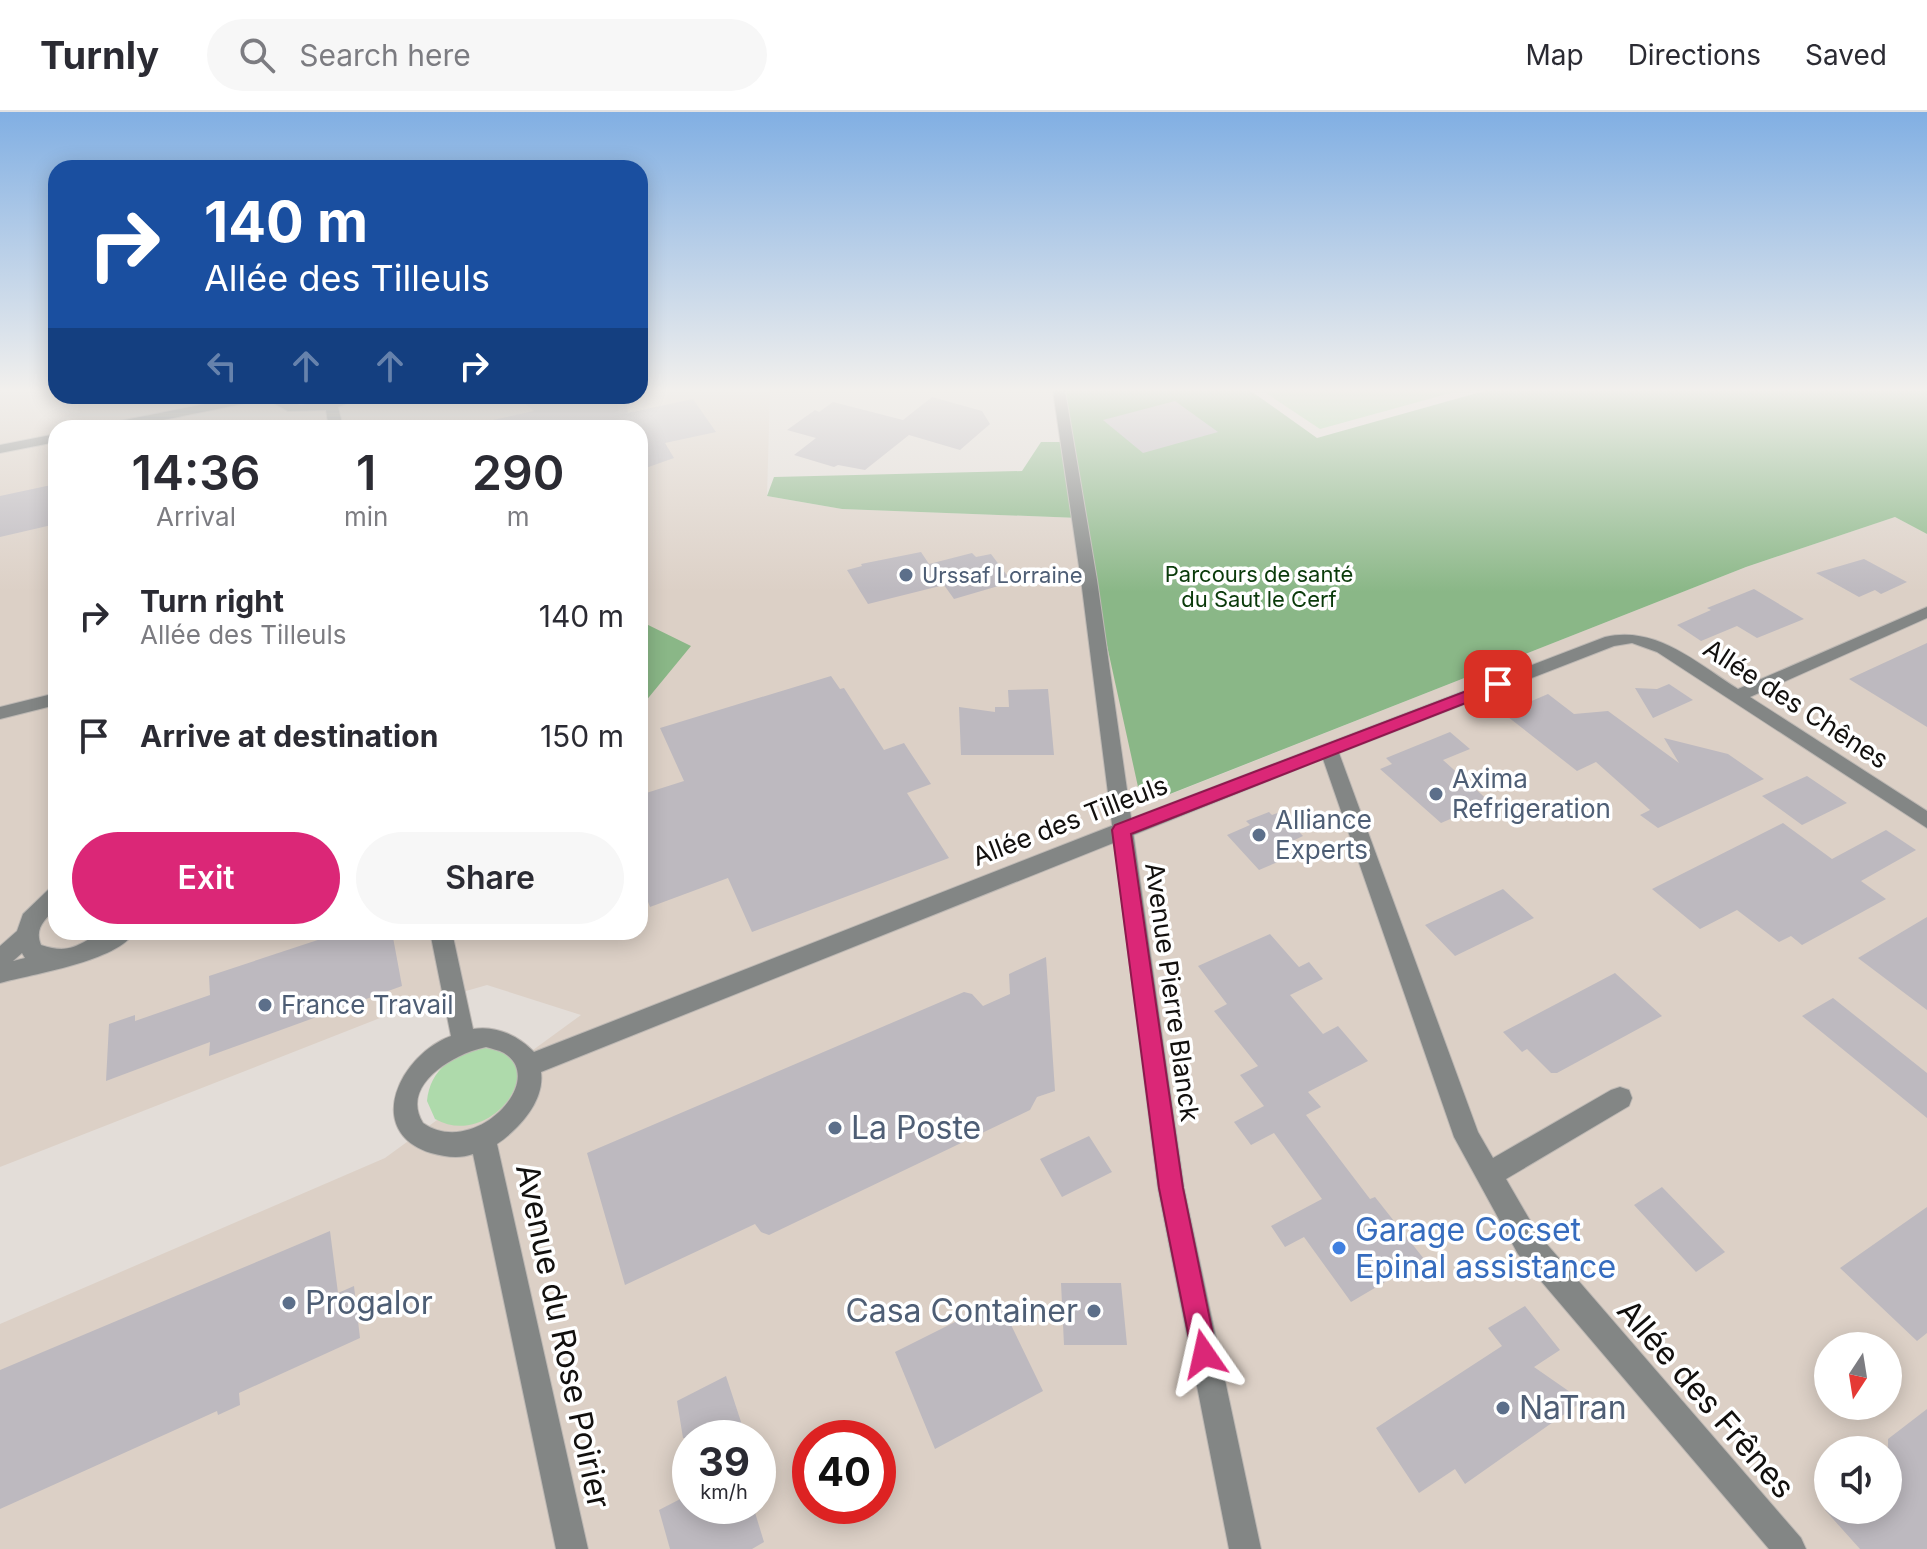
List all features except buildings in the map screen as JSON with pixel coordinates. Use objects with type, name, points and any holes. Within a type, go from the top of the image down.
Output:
[{"type":"street","name":"Avenue Pierre Blanck","points":[[1070,458],[1089,580],[1174,1210],[1245,1549]]},
{"type":"street","points":[[1739,695],[1927,612]]},
{"type":"street","name":"Allée des Tilleuls","points":[[530,1065],[1121,830],[1611,641],[1633,638]]},
{"type":"street","name":"Allée des Chênes","points":[[1633,638],[1663,648],[1739,695],[1927,821]]},
{"type":"street","points":[[0,713],[48,701]]},
{"type":"street","name":"Allée des Frênes","points":[[1329,750],[1467,1137],[1528,1244],[1790,1549]]},
{"type":"street","points":[[0,959],[26,936],[31,920],[48,903]]},
{"type":"street","points":[[26,936],[32,951],[56,958]]},
{"type":"street","points":[[0,974],[95,949],[110,940]]},
{"type":"street","points":[[443,940],[464,1040]]},
{"type":"street","points":[[486,1037],[506,1040],[521,1050],[530,1065],[530,1084],[522,1105],[505,1124],[483,1139],[452,1147],[425,1142],[408,1125],[405,1101],[415,1076],[436,1054],[464,1040],[486,1037]]},
{"type":"street","points":[[1489,1175],[1620,1098]]},
{"type":"street","name":"Avenue du Rose Poirier","points":[[483,1139],[572,1549]]},
{"type":"shaded area","points":[[0,458],[48,458],[48,940],[648,940],[648,458],[768,458],[767,496],[842,509],[1079,518],[1143,805],[1746,567],[1895,517],[1927,534],[1927,1549],[0,1549],[0,1324],[385,1158],[581,1015],[487,985],[403,1009],[0,1167]]},
{"type":"green space","name":"Parcours de santé du Saut le Cerf","points":[[1030,458],[1927,458],[1927,534],[1895,517],[1746,567],[1142,805],[1079,518],[842,509],[767,496],[774,477],[1022,471]]},
{"type":"green space","points":[[648,625],[691,646],[648,698]]},
{"type":"green space","points":[[485,1048],[506,1054],[516,1067],[517,1082],[509,1098],[496,1113],[478,1123],[457,1126],[435,1119],[427,1101],[439,1071],[464,1053]]},
{"type":"place","name":"Urssaf Lorraine","points":[[906,575]]},
{"type":"place","name":"Axima Refrigeration","points":[[1436,794]]},
{"type":"place","name":"Alliance Experts","points":[[1259,835]]},
{"type":"place","name":"France Travail","points":[[265,1005]]},
{"type":"place","name":"La Poste","points":[[835,1128]]},
{"type":"place","name":"Garage Cocset Epinal assistance","points":[[1339,1248]]},
{"type":"place","name":"Progalor","points":[[289,1303]]},
{"type":"place","name":"Casa Container","points":[[1094,1311]]},
{"type":"place","name":"NaTran","points":[[1503,1408]]},
{"type":"route","points":[[1204,1354],[1174,1210],[1121,830],[1498,684]]}]
